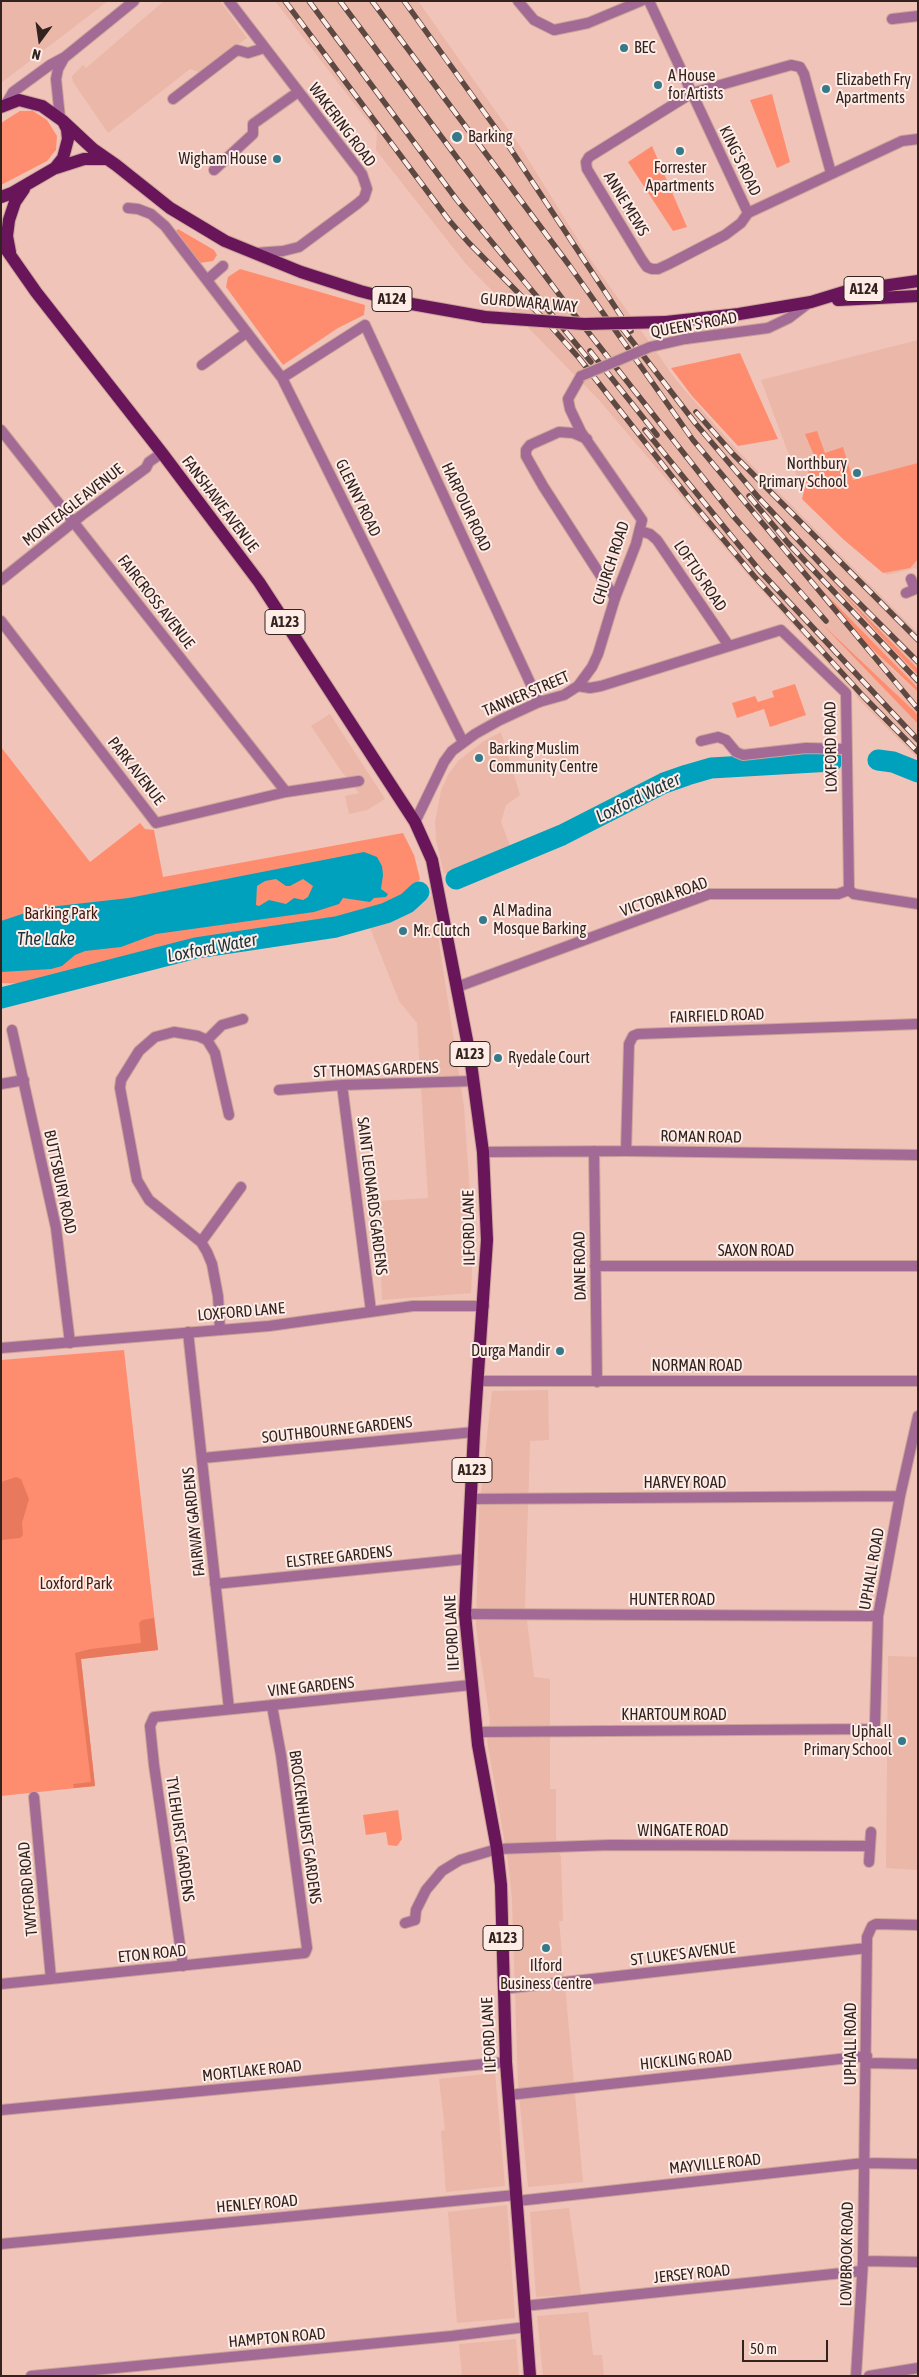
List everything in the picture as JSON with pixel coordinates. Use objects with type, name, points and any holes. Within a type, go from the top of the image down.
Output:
[{"type":"main road","name":"GURDWARA WAY","points":[[4,105],[14,100],[30,101],[42,106],[62,120],[86,143],[187,220],[225,241],[302,272],[368,293],[430,308],[484,317],[584,324],[666,322],[712,318],[811,302],[918,296]]},
{"type":"main road","points":[[49,172],[59,163],[67,147],[68,134],[62,120]]},
{"type":"main road","points":[[1,197],[63,164],[97,158],[111,161]]},
{"type":"main road","name":"FANSHAWE AVENUE","points":[[18,267],[9,250],[8,228],[18,196],[32,182]]},
{"type":"main road","name":"FANSHAWE AVENUE","points":[[1,242],[18,267],[162,452],[259,582],[415,822]]},
{"type":"main road","name":"GURDWARA WAY","points":[[811,302],[847,291],[918,281]]},
{"type":"main road","name":"ILFORD LANE","points":[[415,822],[432,860],[474,1081],[483,1152],[487,1240],[466,1559],[465,1614],[476,1732],[497,1848],[503,1920],[503,1989],[508,2095],[530,2376]]},
{"type":"street","points":[[4,105],[13,92],[50,65],[65,57],[134,1]]},
{"type":"street","name":"WAKERING ROAD","points":[[229,1],[362,174],[367,189],[364,198],[357,204],[312,239],[292,250]]},
{"type":"street","points":[[518,1],[534,20],[554,30],[588,23],[641,1]]},
{"type":"street","name":"KING'S ROAD","points":[[649,1],[748,213],[902,141],[918,139]]},
{"type":"street","points":[[892,19],[918,16]]},
{"type":"street","points":[[173,99],[237,50],[248,53],[264,48]]},
{"type":"street","points":[[62,120],[56,80],[59,66],[65,57]]},
{"type":"street","points":[[692,93],[783,66],[800,67],[804,74],[831,173]]},
{"type":"street","points":[[214,170],[253,134],[253,124],[298,92]]},
{"type":"street","name":"ANNE MEWS","points":[[692,93],[589,157],[586,162],[587,169],[642,260],[647,267],[652,269],[658,269],[669,264],[725,235],[741,223],[748,213]]},
{"type":"street","name":"GLENNY ROAD","points":[[128,208],[138,209],[151,214],[166,226],[282,378],[463,742]]},
{"type":"street","name":"GURDWARA WAY","points":[[253,253],[292,250]]},
{"type":"street","points":[[207,280],[223,266]]},
{"type":"street","name":"QUEEN'S ROAD","points":[[581,376],[650,347],[685,339],[768,328],[789,318],[811,302]]},
{"type":"street","name":"HARPOUR ROAD","points":[[282,378],[365,325],[539,702]]},
{"type":"street","points":[[202,365],[246,333]]},
{"type":"street","name":"CHURCH ROAD","points":[[578,686],[592,667],[640,531],[641,517],[575,420],[568,402],[575,383],[581,376]]},
{"type":"street","name":"FAIRCROSS AVENUE","points":[[1,430],[286,792]]},
{"type":"street","points":[[588,440],[573,432],[559,432],[530,445],[526,450],[526,456],[542,486],[615,598]]},
{"type":"street","name":"MONTEAGLE AVENUE","points":[[1,580],[146,468],[149,462],[162,452]]},
{"type":"street","name":"LOFTUS ROAD","points":[[640,531],[650,534],[657,540],[729,646]]},
{"type":"street","points":[[911,579],[913,590]]},
{"type":"street","name":"PARK AVENUE","points":[[1,621],[156,823],[286,792],[359,781]]},
{"type":"street","name":"TANNER STREET","points":[[415,822],[444,762],[452,751],[463,742],[500,720],[539,702],[564,694],[578,686],[590,688],[602,686],[781,630]]},
{"type":"street","name":"LOXFORD ROAD","points":[[781,630],[846,693],[849,890]]},
{"type":"street","points":[[701,741],[718,737],[726,740],[736,752],[744,755],[806,748],[846,749]]},
{"type":"street","name":"VICTORIA ROAD","points":[[457,987],[709,894],[838,894],[849,890],[854,894],[918,904]]},
{"type":"street","points":[[208,1040],[222,1025],[242,1020]]},
{"type":"street","name":"FAIRFIELD ROAD","points":[[626,1151],[629,1044],[634,1036],[638,1034],[918,1024]]},
{"type":"street","name":"BUTTSBURY ROAD","points":[[12,1030],[56,1228],[70,1343]]},
{"type":"street","points":[[208,1040],[179,1033],[155,1037],[138,1051],[121,1080],[120,1088],[138,1180],[142,1190],[149,1200],[200,1242],[212,1264],[218,1296],[220,1330]]},
{"type":"street","points":[[208,1040],[219,1066],[229,1116]]},
{"type":"street","points":[[1,1084],[24,1080]]},
{"type":"street","name":"ST THOMAS GARDENS","points":[[279,1090],[342,1085],[474,1081]]},
{"type":"street","name":"SAINT LEONARDS GARDENS","points":[[342,1085],[371,1311]]},
{"type":"street","name":"DANE ROAD","points":[[594,1151],[597,1382]]},
{"type":"street","name":"ROMAN ROAD","points":[[483,1152],[626,1151],[918,1155]]},
{"type":"street","points":[[200,1242],[241,1187]]},
{"type":"street","name":"SAXON ROAD","points":[[595,1266],[918,1266]]},
{"type":"street","name":"LOXFORD LANE","points":[[1,1348],[270,1326],[371,1311],[438,1305],[484,1306]]},
{"type":"street","name":"FAIRWAY GARDENS","points":[[188,1332],[230,1709]]},
{"type":"street","name":"NORMAN ROAD","points":[[477,1382],[918,1381]]},
{"type":"street","name":"UPHALL ROAD","points":[[871,1729],[875,1724],[878,1616],[900,1496],[914,1448],[918,1416]]},
{"type":"street","name":"SOUTHBOURNE GARDENS","points":[[203,1458],[474,1432]]},
{"type":"street","name":"HARVEY ROAD","points":[[470,1499],[900,1496]]},
{"type":"street","name":"ELSTREE GARDENS","points":[[215,1584],[466,1559]]},
{"type":"street","name":"HUNTER ROAD","points":[[465,1614],[878,1616]]},
{"type":"street","name":"VINE GARDENS","points":[[154,1717],[471,1685]]},
{"type":"street","name":"BROCKENHURST GARDENS","points":[[272,1706],[281,1755],[306,1948],[304,1953]]},
{"type":"street","name":"TYLEHURST GARDENS","points":[[154,1717],[150,1726],[154,1765],[183,1966]]},
{"type":"street","name":"KHARTOUM ROAD","points":[[476,1732],[871,1729]]},
{"type":"street","name":"TWYFORD ROAD","points":[[34,1797],[51,1979]]},
{"type":"street","points":[[869,1862],[871,1832]]},
{"type":"street","name":"WINGATE ROAD","points":[[405,1923],[414,1920],[416,1910],[426,1890],[442,1871],[460,1860],[497,1848],[610,1845],[870,1846]]},
{"type":"street","name":"UPHALL ROAD","points":[[864,2163],[867,2059],[867,1937],[872,1926],[876,1924],[918,1925]]},
{"type":"street","name":"ST LUKE'S AVENUE","points":[[503,1989],[867,1948]]},
{"type":"street","name":"ETON ROAD","points":[[1,1984],[304,1953]]},
{"type":"street","name":"HICKLING ROAD","points":[[508,2095],[867,2059],[918,2064]]},
{"type":"street","name":"MORTLAKE ROAD","points":[[1,2110],[506,2062]]},
{"type":"street","name":"MAYVILLE ROAD","points":[[516,2198],[864,2163],[918,2164]]},
{"type":"street","name":"LOWBROOK ROAD","points":[[856,2376],[863,2266],[864,2163]]},
{"type":"street","name":"HENLEY ROAD","points":[[1,2244],[516,2198]]},
{"type":"street","name":"JERSEY ROAD","points":[[524,2306],[863,2266],[918,2262]]},
{"type":"street","name":"HAMPTON ROAD","points":[[31,2376],[442,2337],[526,2327]]},
{"type":"street","points":[[869,2376],[918,2368]]},
{"type":"shaded area","points":[[1,1],[108,1],[1,83]]},
{"type":"shaded area","points":[[164,1],[220,1],[247,38],[199,72],[190,69],[108,133],[73,82],[72,76],[83,65],[86,68]]},
{"type":"shaded area","points":[[275,1],[418,1],[518,143],[586,253],[676,380],[737,450],[918,633],[918,669],[846,597],[918,675],[918,688],[827,596],[891,668],[918,692],[918,715],[838,640],[918,724],[918,759],[859,700],[854,692],[751,579],[599,400],[466,264],[376,150],[377,133]]},
{"type":"shaded area","name":"Northbury Primary School","points":[[918,340],[918,570],[915,568],[887,575],[806,501],[761,380]]},
{"type":"shaded area","points":[[330,714],[385,799],[367,810],[349,814],[345,796],[359,793],[342,772],[311,726]]},
{"type":"shaded area","points":[[501,732],[520,795],[506,805],[501,822],[512,851],[444,874],[436,840],[435,822],[441,791],[448,775],[459,760],[484,741]]},
{"type":"shaded area","points":[[432,896],[464,1107],[473,1241],[471,1293],[382,1300],[378,1201],[428,1198],[417,1023],[399,1001],[369,925]]},
{"type":"shaded area","points":[[548,1390],[549,1440],[530,1441],[525,1604],[534,1677],[550,1679],[550,1789],[556,1789],[556,1837],[561,1858],[563,1921],[559,1921],[583,2182],[528,2187],[518,2085],[512,1899],[508,1861],[487,1741],[490,1720],[476,1627],[479,1510],[492,1391]]},
{"type":"shaded area","points":[[16,1477],[21,1479],[29,1499],[22,1523],[23,1535],[20,1538],[1,1540],[1,1482]]},
{"type":"shaded area","points":[[154,1618],[158,1650],[81,1659],[95,1786],[74,1788],[73,1784],[91,1782],[75,1653],[91,1649],[141,1643],[139,1623],[142,1620]]},
{"type":"shaded area","name":"Uphall Primary School","points":[[888,1656],[918,1657],[918,1870],[886,1868]]},
{"type":"shaded area","points":[[495,2073],[505,2186],[446,2192],[441,2131],[445,2130],[439,2079]]},
{"type":"shaded area","points":[[507,2205],[515,2318],[457,2323],[448,2212]]},
{"type":"shaded area","points":[[569,2208],[581,2294],[536,2297],[530,2212]]},
{"type":"shaded area","points":[[588,2312],[593,2355],[602,2355],[604,2376],[543,2376],[537,2316]]},
{"type":"shaded area","points":[[516,2339],[519,2376],[462,2376],[459,2344]]},
{"type":"green space","points":[[772,94],[790,162],[777,168],[750,100]]},
{"type":"green space","points":[[20,111],[33,111],[47,120],[57,136],[56,150],[47,161],[1,185],[1,123]]},
{"type":"green space","points":[[652,146],[687,227],[673,231],[628,162]]},
{"type":"green space","points":[[178,229],[214,250],[217,255],[213,261],[200,263],[176,231]]},
{"type":"green space","points":[[240,269],[365,305],[364,315],[338,328],[283,365],[226,287],[228,277]]},
{"type":"green space","points":[[740,353],[778,439],[738,446],[692,396],[671,368]]},
{"type":"green space","points":[[817,431],[825,453],[843,447],[853,480],[918,463],[918,559],[910,568],[883,573],[843,539],[802,499],[813,453],[805,434]]},
{"type":"green space","points":[[830,580],[918,669],[918,675],[887,643]]},
{"type":"green space","points":[[821,589],[918,688],[918,692],[867,644]]},
{"type":"green space","points":[[823,625],[918,715],[918,724]]},
{"type":"green space","points":[[795,684],[806,715],[770,727],[764,709],[737,718],[732,703],[755,696],[758,702],[774,697],[772,691]]},
{"type":"green space","name":"Barking Park","points":[[1,747],[90,862],[140,823],[145,829],[154,830],[163,877],[403,833],[414,855],[420,879],[407,895],[388,906],[319,924],[221,937],[28,984],[1,983]]},
{"type":"green space","name":"Loxford Park","points":[[124,1350],[158,1650],[81,1659],[95,1786],[1,1796],[1,1360]]},
{"type":"green space","points":[[398,1810],[402,1839],[397,1846],[388,1845],[386,1832],[366,1835],[363,1815]]},
{"type":"water","name":"The Lake","points":[[364,852],[377,857],[382,866],[381,889],[388,894],[386,897],[374,898],[370,902],[343,898],[339,904],[314,912],[156,934],[121,947],[85,951],[75,955],[62,966],[51,969],[1,972],[1,921],[40,908],[129,898]],"holes":[[[276,879],[286,886],[290,886],[303,879],[313,886],[308,897],[303,900],[294,898],[286,904],[269,900],[259,906],[256,905],[257,886],[265,881]]]},
{"type":"waterway","name":"Loxford Water","points":[[878,760],[893,762],[918,772]]},
{"type":"waterway","name":"Loxford Water","points":[[456,879],[562,835],[664,783],[687,775],[711,768],[832,761]]},
{"type":"waterway","name":"Loxford Water","points":[[1,998],[196,948],[336,927],[386,913],[407,903],[419,892]]},
{"type":"railway","points":[[285,1],[448,219],[579,358],[692,502],[754,576],[863,696],[918,752]]},
{"type":"railway","points":[[309,1],[457,200],[591,362]]},
{"type":"railway","points":[[340,1],[570,309],[734,517],[826,621]]},
{"type":"railway","points":[[372,1],[569,265],[693,440],[918,709]]},
{"type":"railway","points":[[404,1],[510,148],[631,331]]},
{"type":"railway","points":[[622,328],[696,424],[758,497],[833,577],[918,662]]},
{"type":"railway","points":[[590,351],[657,435]]},
{"type":"railway","points":[[696,412],[733,454],[918,640]]},
{"type":"railway","points":[[645,430],[760,571],[918,740]]},
{"type":"railway","points":[[749,496],[788,543],[918,681]]},
{"type":"place","name":"BEC","points":[[624,48]]},
{"type":"place","name":"A House for Artists","points":[[658,85]]},
{"type":"place","name":"Elizabeth Fry Apartments","points":[[826,89]]},
{"type":"place","name":"Barking","points":[[457,137]]},
{"type":"place","name":"Forrester Apartments","points":[[680,151]]},
{"type":"place","name":"Wigham House","points":[[277,159]]},
{"type":"place","name":"Northbury Primary School","points":[[857,473]]},
{"type":"place","name":"Barking Muslim Community Centre","points":[[479,758]]},
{"type":"place","name":"Al Madina Mosque Barking","points":[[483,920]]},
{"type":"place","name":"Mr. Clutch","points":[[403,931]]},
{"type":"place","name":"Ryedale Court","points":[[498,1058]]},
{"type":"place","name":"Durga Mandir","points":[[560,1351]]},
{"type":"place","name":"Uphall Primary School","points":[[902,1741]]},
{"type":"place","name":"Ilford Business Centre","points":[[546,1948]]}]
